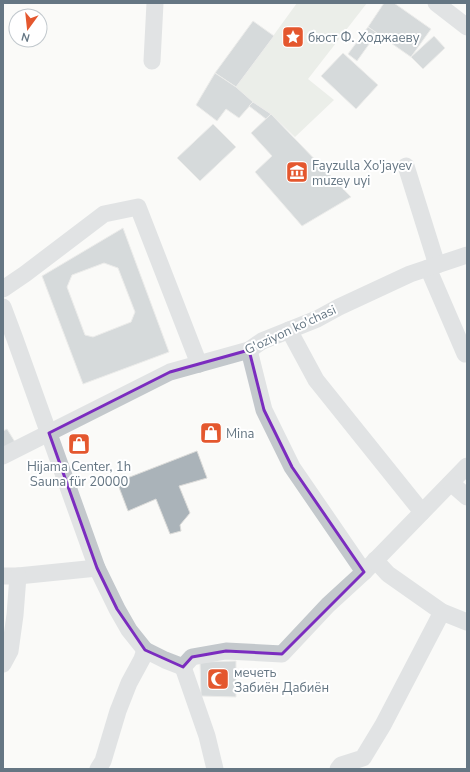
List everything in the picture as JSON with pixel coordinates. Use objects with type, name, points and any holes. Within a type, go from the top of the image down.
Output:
[{"type":"street","points":[[152,61],[155,3]]},
{"type":"street","points":[[436,3],[467,27]]},
{"type":"street","points":[[406,166],[433,266],[465,354]]},
{"type":"street","points":[[3,289],[104,214],[138,207],[199,364]]},
{"type":"street","name":"G'oziyon ko'chasi","points":[[3,456],[170,372],[249,350],[262,341],[317,319],[339,307],[410,274],[467,255]]},
{"type":"street","points":[[3,308],[9,340],[49,433],[97,568],[116,609],[129,630],[145,650],[164,660],[183,667]]},
{"type":"street","points":[[289,330],[316,380],[422,512]]},
{"type":"street","points":[[249,350],[264,410],[292,467],[369,566],[388,574],[442,612],[467,622]]},
{"type":"street","points":[[183,667],[192,657],[226,651],[282,654],[328,605],[369,566],[467,466]]},
{"type":"street","points":[[451,483],[467,497]]},
{"type":"street","points":[[3,664],[10,651],[15,615],[10,576],[97,568]]},
{"type":"street","points":[[338,769],[341,765],[363,758],[383,725],[442,612]]},
{"type":"street","points":[[98,769],[105,754],[118,711],[129,683],[142,659],[145,650]]},
{"type":"street","points":[[183,667],[207,736],[215,769]]},
{"type":"highlighted area","points":[[249,350],[264,410],[292,467],[364,572],[282,654],[226,651],[192,657],[183,667],[145,650],[117,609],[97,568],[49,433],[170,372]]},
{"type":"shaded area","points":[[297,3],[367,3],[308,79],[334,100],[295,137],[271,114],[253,102],[236,87]]},
{"type":"building","points":[[384,3],[394,3],[431,29],[411,57],[368,27]]},
{"type":"building","points":[[253,21],[274,36],[236,87],[215,73]]},
{"type":"building","points":[[368,27],[377,33],[357,61],[348,54]]},
{"type":"building","points":[[434,36],[445,48],[423,69],[411,57]]},
{"type":"building","points":[[343,53],[378,85],[356,109],[321,76]]},
{"type":"building","points":[[215,73],[236,87],[253,102],[239,118],[226,109],[217,121],[196,105]]},
{"type":"building","points":[[253,102],[271,114],[266,119],[249,106]]},
{"type":"building","points":[[271,114],[351,197],[302,226],[255,172],[272,156],[251,133]]},
{"type":"building","points":[[213,124],[236,147],[200,181],[177,158]]},
{"type":"building","points":[[123,228],[169,352],[83,384],[42,276]],"holes":[[[104,263],[118,268],[135,312],[131,322],[93,337],[85,335],[67,287],[72,275]]]},
{"type":"building","points":[[7,429],[15,442],[3,449],[3,431]]},
{"type":"building","points":[[197,451],[207,478],[179,486],[190,513],[180,525],[181,531],[170,534],[156,499],[128,511],[117,482]]},
{"type":"building","name":"мечеть Забиён Дабиён","points":[[236,661],[236,697],[201,696],[200,662]]},
{"type":"place","name":"бюст Ф. Ходжаеву","points":[[293,37]]},
{"type":"place","name":"Fayzulla Xo'jayev muzey uyi","points":[[297,172]]},
{"type":"place","name":"Mina","points":[[211,433]]},
{"type":"place","name":"Hijama Center, 1h Sauna für 20000","points":[[79,444]]},
{"type":"place","name":"мечеть Забиён Дабиён","points":[[218,679]]}]
